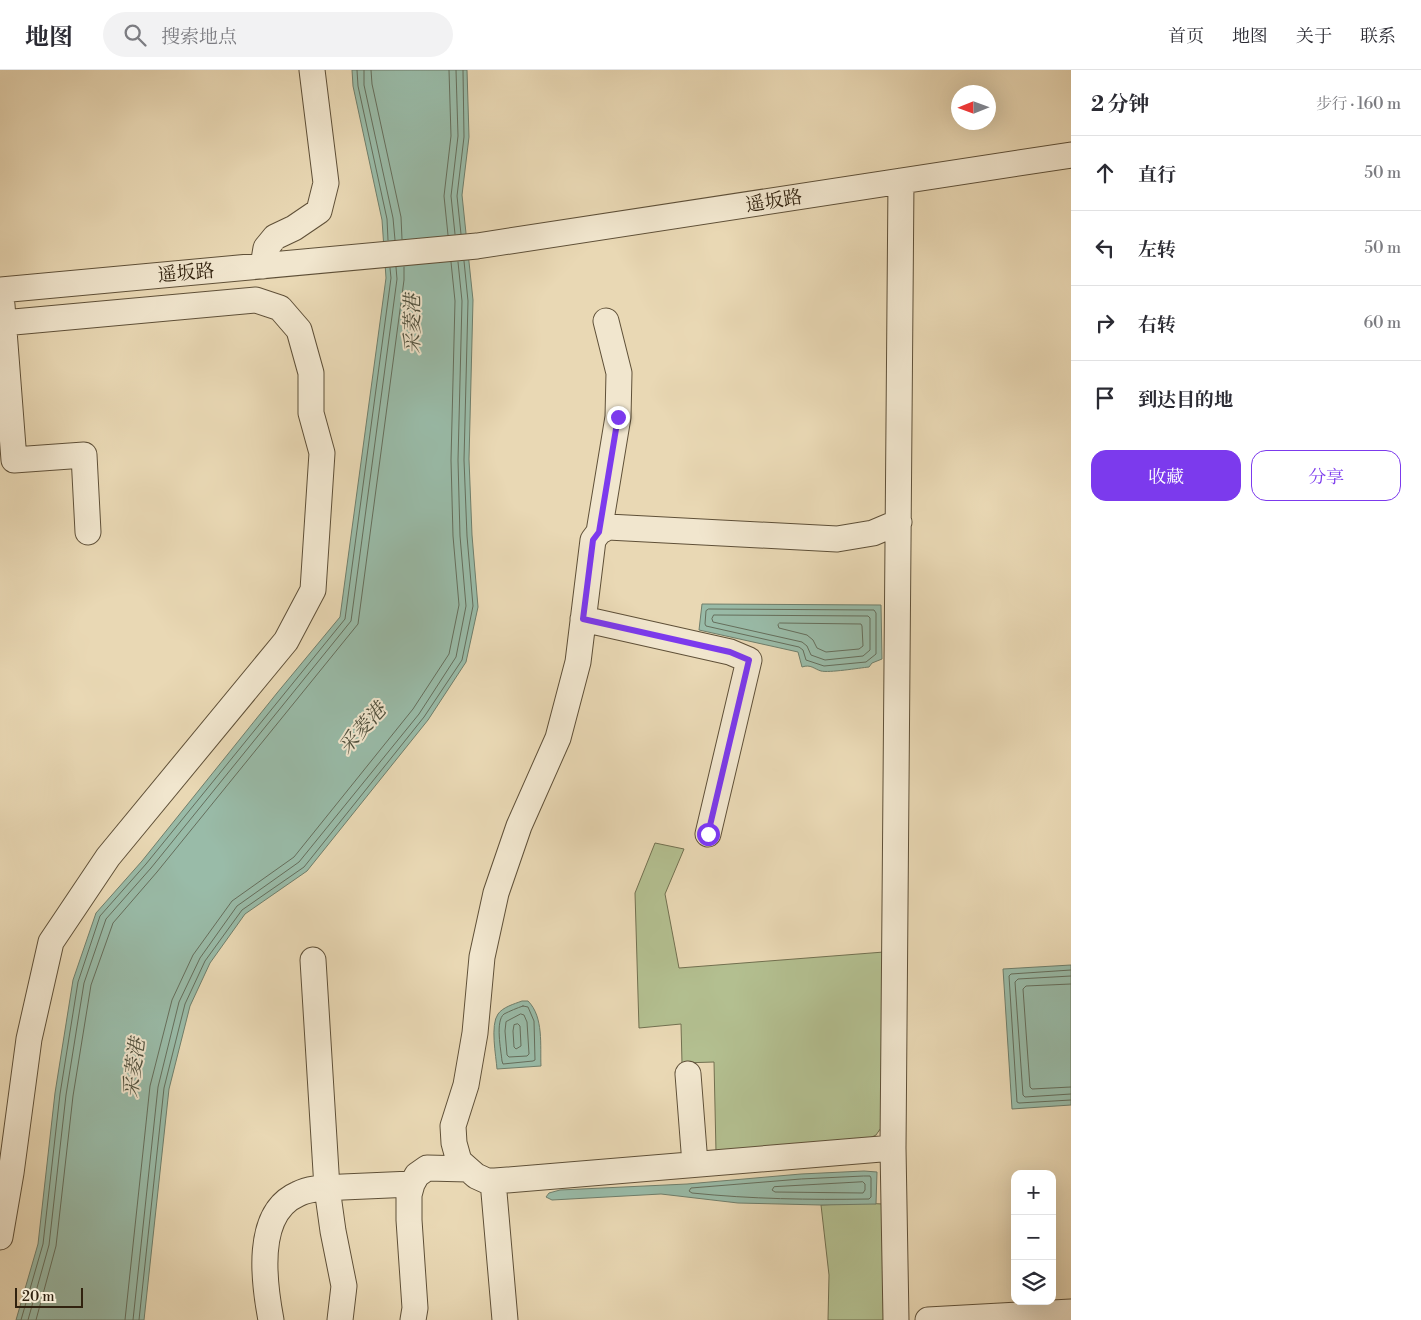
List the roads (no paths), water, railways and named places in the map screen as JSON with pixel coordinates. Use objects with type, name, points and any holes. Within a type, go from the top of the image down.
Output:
[{"type":"street","points":[[262,266],[266,248],[275,237],[294,228],[319,211],[326,183],[312,70]]},
{"type":"street","name":"遥坂路","points":[[0,290],[477,246],[1071,155]]},
{"type":"street","points":[[896,1320],[893,1148],[900,181]]},
{"type":"street","points":[[0,290],[14,460],[84,455],[88,532]]},
{"type":"street","points":[[0,1236],[11,1173],[29,1039],[51,942],[108,857],[286,641],[313,590],[322,453],[311,413],[310,373],[298,330],[280,308],[256,300],[3,323]]},
{"type":"street","points":[[599,532],[618,408],[619,373],[606,321]]},
{"type":"street","points":[[893,1148],[486,1181],[476,1176],[459,1161],[454,1143],[453,1126],[466,1085],[475,1033],[482,957],[496,893],[514,843],[558,738],[578,662],[593,540],[599,532],[608,527],[838,539],[873,533],[899,522]]},
{"type":"street","points":[[583,619],[730,652],[749,660],[708,834]]},
{"type":"street","points":[[313,960],[327,1188],[344,1286],[340,1320]]},
{"type":"street","points":[[688,1074],[695,1164]]},
{"type":"street","points":[[413,1320],[409,1220],[409,1195],[412,1184],[418,1175],[428,1168],[468,1169]]},
{"type":"street","points":[[492,1181],[504,1320]]},
{"type":"street","points":[[271,1320],[266,1291],[264,1257],[269,1229],[279,1210],[289,1200],[298,1194],[327,1188],[412,1184]]},
{"type":"street","points":[[928,1320],[1071,1312]]},
{"type":"water","name":"采菱港","points":[[352,70],[467,70],[469,137],[462,195],[473,300],[469,459],[472,535],[478,607],[466,662],[428,720],[307,871],[245,914],[210,963],[190,1006],[169,1089],[144,1320],[16,1320],[38,1244],[55,1093],[73,980],[96,913],[142,861],[340,617],[386,278],[382,220],[353,86]]},
{"type":"water","points":[[702,604],[881,605],[882,659],[872,663],[869,667],[837,671],[821,671],[810,666],[802,667],[798,652],[699,630]]},
{"type":"water","points":[[1071,965],[1071,1105],[1012,1109],[1003,969]]},
{"type":"water","points":[[522,1001],[528,1001],[537,1015],[540,1032],[541,1066],[497,1069],[494,1033],[496,1019],[503,1009]]},
{"type":"water","points":[[877,1172],[876,1204],[738,1203],[661,1194],[552,1200],[546,1197],[549,1193],[560,1190],[687,1184],[801,1174]]}]
